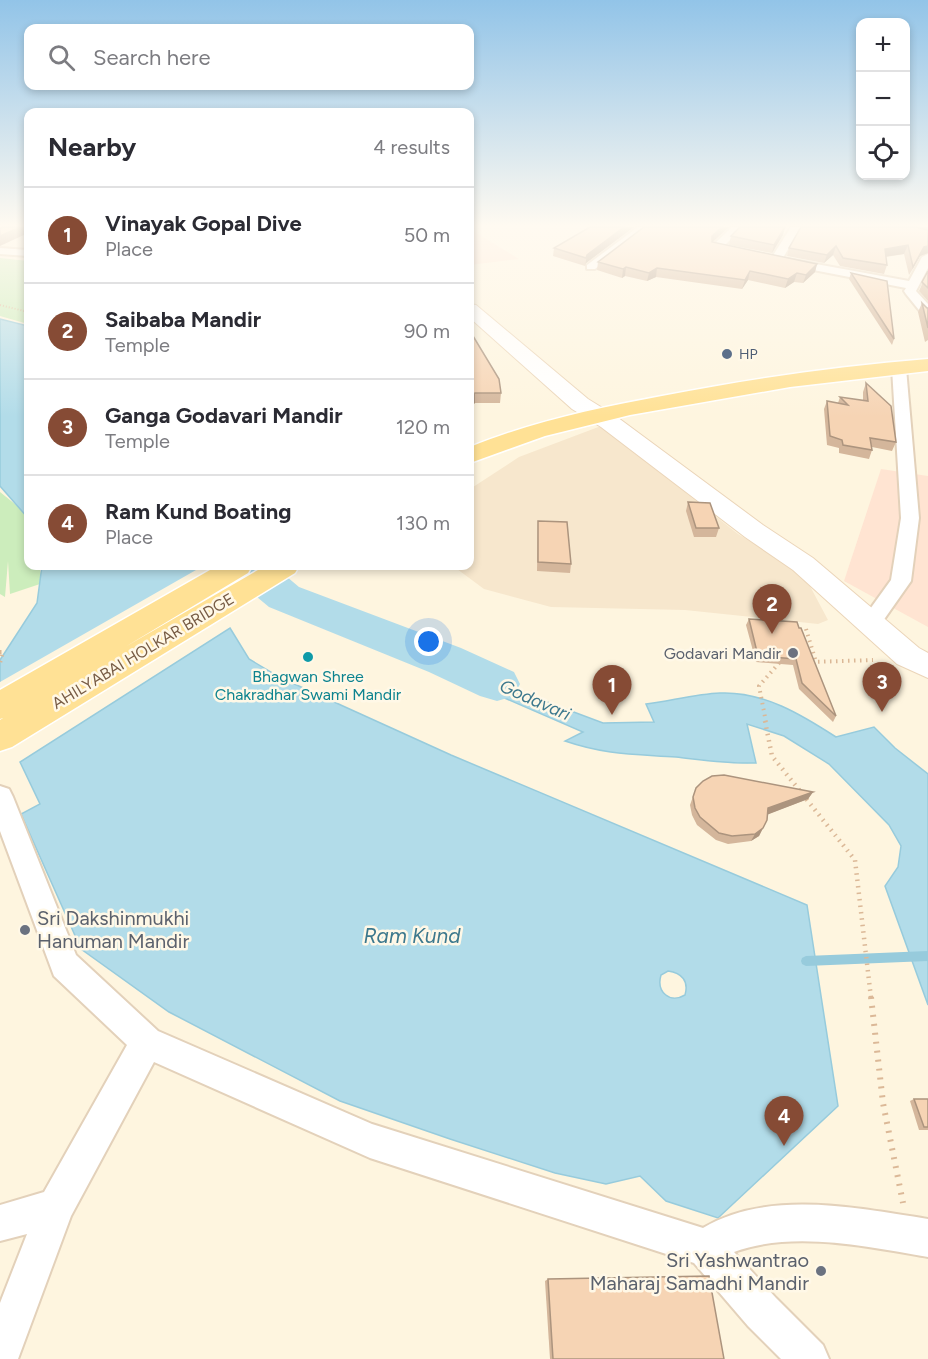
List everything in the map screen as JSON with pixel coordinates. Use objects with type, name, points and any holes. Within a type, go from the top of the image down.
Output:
[{"type":"main road","points":[[474,434],[564,405],[717,376],[801,364],[928,353]]},
{"type":"main road","points":[[474,454],[500,442],[564,405],[928,365]]},
{"type":"main road","name":"AHILYABAI HOLKAR BRIDGE","points":[[0,706],[231,570]]},
{"type":"main road","name":"AHILYABAI HOLKAR BRIDGE","points":[[0,737],[278,570]]},
{"type":"street","points":[[910,290],[928,312]]},
{"type":"street","points":[[474,313],[564,405]]},
{"type":"street","points":[[474,329],[564,405],[609,422],[745,525],[803,564],[918,662]]},
{"type":"street","points":[[871,623],[901,581],[910,518],[900,368]]},
{"type":"street","points":[[0,796],[65,966],[147,1042],[370,1141],[706,1248],[762,1312],[809,1359]]},
{"type":"street","points":[[0,1354],[57,1207],[147,1042]]},
{"type":"street","points":[[0,1223],[57,1207]]},
{"type":"street","points":[[706,1248],[730,1233],[784,1224],[841,1224],[919,1237]]},
{"type":"path","points":[[0,304],[24,311]]},
{"type":"path","points":[[806,629],[816,662]]},
{"type":"path","points":[[0,652],[3,652],[0,663]]},
{"type":"path","points":[[789,662],[778,662],[759,686],[772,756],[855,860],[883,1103],[919,1237]]},
{"type":"path","points":[[800,662],[918,662]]},
{"type":"shaded area","points":[[601,426],[738,534],[803,573],[828,620],[818,624],[685,610],[551,607],[484,589],[458,570],[474,570],[474,486],[519,457]]},
{"type":"shaded area","points":[[881,469],[928,476],[928,627],[844,581]]},
{"type":"green space","points":[[0,290],[24,290],[24,323],[0,316]]},
{"type":"green space","points":[[0,492],[24,511],[24,570],[40,570],[43,583],[10,594],[8,561],[5,597],[0,594]]},
{"type":"water","points":[[0,319],[24,325],[24,513],[0,486]]},
{"type":"water","points":[[41,570],[287,570],[0,747],[0,660],[37,603]]},
{"type":"water","name":"Ram Kund","points":[[230,628],[249,659],[279,677],[451,755],[807,905],[838,1106],[718,1218],[666,1201],[640,1176],[606,1184],[555,1173],[340,1101],[169,1012],[81,949],[21,814],[40,804],[20,762]],"holes":[[[668,971],[683,978],[686,986],[685,995],[674,998],[662,991],[660,981],[661,975]]]},
{"type":"water","points":[[442,658],[603,723],[654,722],[646,704],[702,695],[736,693],[767,700],[781,706],[836,737],[874,727],[895,748],[928,774],[928,1005],[885,886],[898,867],[901,846],[889,825],[829,764],[784,736],[747,724],[756,763],[620,753],[580,746],[565,741],[583,732],[433,667]]},
{"type":"pier","points":[[196,570],[251,570],[0,721],[0,682]]},
{"type":"building","points":[[862,290],[888,290],[894,339]]},
{"type":"building","points":[[922,303],[928,308],[928,328]]},
{"type":"building","points":[[474,338],[499,379],[501,393],[475,393]]},
{"type":"building","points":[[866,383],[891,406],[896,442],[870,438],[872,450],[843,445],[842,440],[830,436],[827,401],[848,405],[840,397],[868,401]]},
{"type":"building","points":[[688,502],[710,503],[719,528],[696,528]]},
{"type":"building","points":[[538,521],[567,522],[571,564],[538,562]]},
{"type":"building","points":[[749,619],[797,622],[836,716],[802,683],[796,659],[758,656]]},
{"type":"building","points":[[724,775],[813,792],[768,808],[767,820],[763,828],[755,834],[732,836],[719,833],[700,817],[693,797],[696,788],[703,781],[712,776]]},
{"type":"building","points":[[914,1099],[928,1099],[928,1127],[924,1127]]},
{"type":"building","points":[[709,1276],[724,1359],[553,1359],[548,1279]]},
{"type":"waterway","name":"Godavari","points":[[256,570],[284,597],[445,660],[497,684]]},
{"type":"waterway","points":[[806,961],[928,956]]},
{"type":"place","name":"HP","points":[[727,354]]},
{"type":"place","name":"Saibaba Mandir","points":[[772,634]]},
{"type":"place","name":"Godavari Mandir","points":[[793,653]]},
{"type":"place","name":"Bhagwan Shree Chakradhar Swami Mandir","points":[[308,657]]},
{"type":"place","name":"Ganga Godavari Mandir","points":[[882,712]]},
{"type":"place","name":"Vinayak Gopal Dive","points":[[612,715]]},
{"type":"place","name":"Sri Dakshinmukhi Hanuman Mandir","points":[[25,930]]},
{"type":"place","name":"Ram Kund Boating","points":[[784,1146]]},
{"type":"place","name":"Sri Yashwantrao Maharaj Samadhi Mandir","points":[[821,1271]]}]
